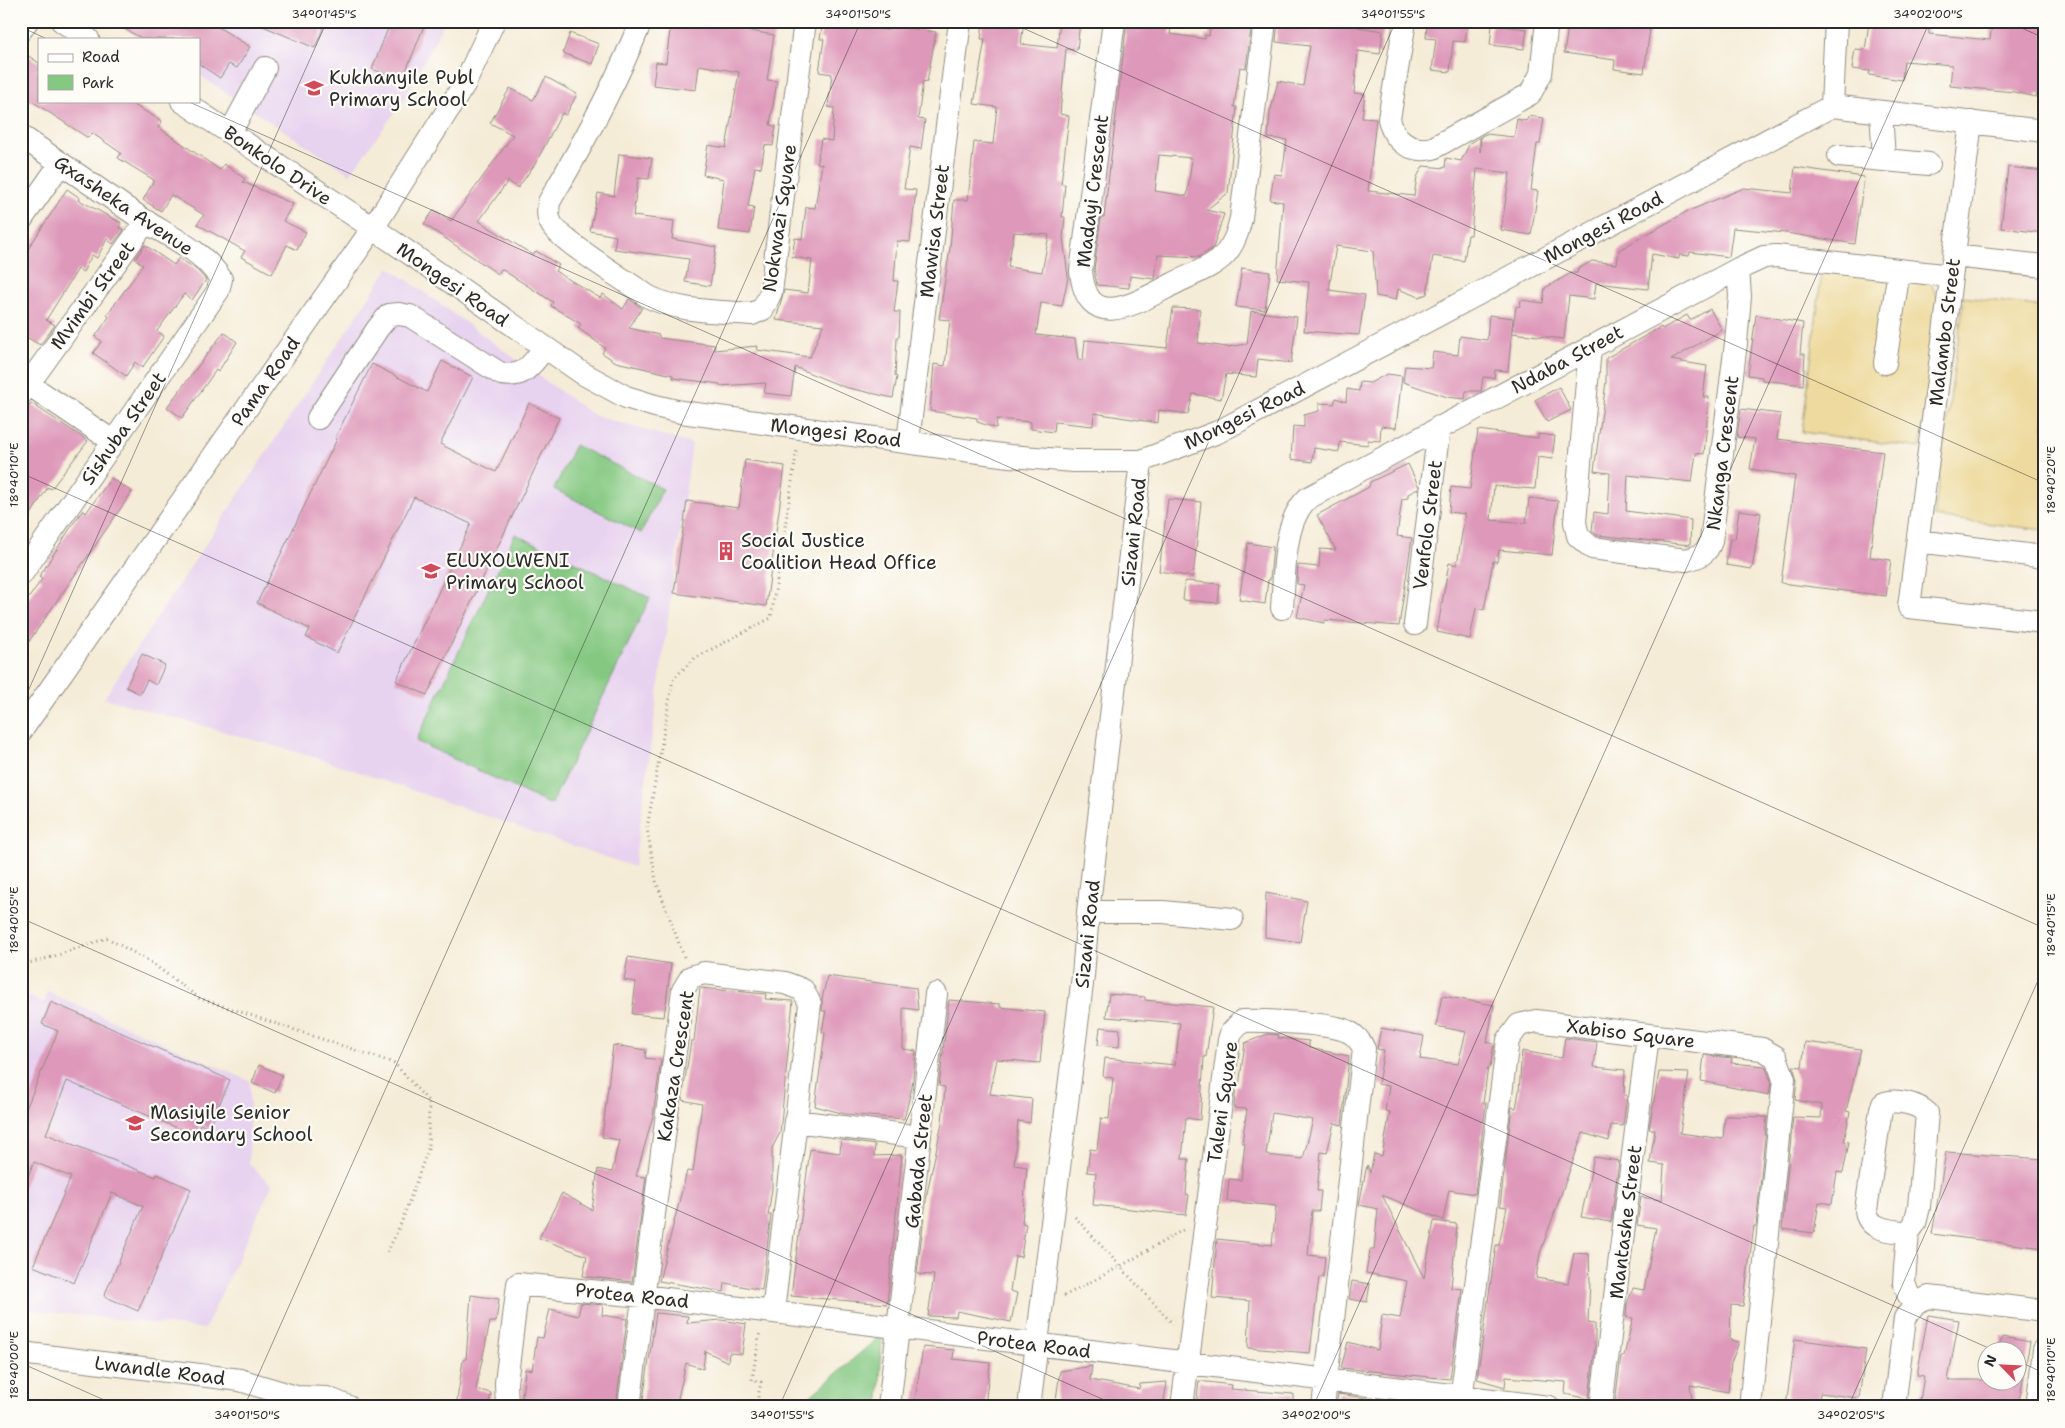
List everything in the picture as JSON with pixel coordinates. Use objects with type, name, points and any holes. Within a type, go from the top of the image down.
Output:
[{"type":"street","points":[[21,30],[27,21]]},
{"type":"street","points":[[62,21],[87,38]]},
{"type":"street","name":"Pama Road","points":[[21,730],[373,228],[465,83],[494,21]]},
{"type":"street","name":"Nokwazi Square","points":[[641,21],[630,48],[593,121],[549,202],[548,214],[552,226],[565,238],[649,297],[677,308],[752,314],[762,309],[771,292],[805,21]]},
{"type":"street","name":"Mawisa Street","points":[[908,441],[960,21]]},
{"type":"street","name":"Madayi Crescent","points":[[1114,21],[1080,271],[1082,288],[1089,300],[1100,307],[1116,310],[1133,304],[1206,267],[1225,254],[1235,240],[1241,218],[1265,21]]},
{"type":"street","points":[[1405,21],[1389,119],[1392,130],[1398,140],[1418,150],[1432,148],[1530,94],[1541,74],[1547,21]]},
{"type":"street","points":[[1836,21],[1832,106],[2044,131]]},
{"type":"street","points":[[230,133],[265,68]]},
{"type":"street","name":"Bonkolo Drive","points":[[184,102],[373,228]]},
{"type":"street","name":"Mongesi Road","points":[[373,228],[545,348],[602,385],[655,406],[800,428],[1009,456],[1074,461],[1141,461],[1218,432],[1832,106]]},
{"type":"street","points":[[1881,112],[1884,159]]},
{"type":"street","name":"Malambo Street","points":[[1971,122],[1910,607],[2044,622]]},
{"type":"street","name":"Gxasheka Avenue","points":[[21,136],[146,221],[196,252],[214,267],[221,279]]},
{"type":"street","points":[[1839,156],[1928,164]]},
{"type":"street","points":[[21,220],[61,163]]},
{"type":"street","name":"Mvimbi Street","points":[[24,385],[146,221]]},
{"type":"street","name":"Ndaba Street","points":[[1282,608],[1290,526],[1300,506],[1308,498],[1738,268],[1764,257],[1776,256],[1899,270],[1953,266],[2044,266]]},
{"type":"street","name":"Nkanga Crescent","points":[[1590,347],[1574,522],[1578,536],[1592,548],[1686,560],[1701,556],[1709,548],[1711,541],[1736,343],[1740,296],[1738,268]]},
{"type":"street","points":[[1885,363],[1899,270]]},
{"type":"street","name":"Sishuba Street","points":[[21,575],[218,291],[221,279]]},
{"type":"street","points":[[318,418],[378,328],[389,315],[410,316],[501,374],[516,376],[527,369],[545,348]]},
{"type":"street","points":[[24,385],[114,442]]},
{"type":"street","name":"Venfolo Street","points":[[1415,624],[1439,427]]},
{"type":"street","name":"Sizani Road","points":[[1029,1407],[1083,976],[1088,912],[1141,461]]},
{"type":"street","points":[[1918,541],[2044,557]]},
{"type":"street","points":[[1088,912],[1163,912],[1232,919]]},
{"type":"street","name":"Kakaza Crescent","points":[[629,1407],[683,990],[691,976],[704,973],[786,983],[803,990],[810,1004],[768,1311]]},
{"type":"street","name":"Gabada Street","points":[[888,1407],[899,1327],[936,994]]},
{"type":"street","name":"Taleni Square","points":[[1182,1407],[1229,1040],[1236,1026],[1242,1022],[1264,1020],[1342,1029],[1356,1036],[1364,1049],[1323,1407]]},
{"type":"street","name":"Xabiso Square","points":[[1461,1401],[1508,1040],[1519,1025],[1536,1021],[1762,1049],[1776,1056],[1784,1079],[1750,1407]]},
{"type":"street","name":"Mantashe Street","points":[[1601,1407],[1648,1036]]},
{"type":"street","points":[[1908,1233],[1879,1227],[1871,1224],[1867,1218],[1866,1210],[1881,1109],[1883,1104],[1888,1102],[1915,1105],[1927,1114],[1919,1207],[1915,1223],[1908,1233],[1904,1283],[1908,1294],[1916,1303]]},
{"type":"street","points":[[795,1121],[920,1137]]},
{"type":"street","name":"Protea Road","points":[[507,1407],[506,1383],[518,1284],[642,1296],[1188,1362],[1326,1380],[1461,1401],[1549,1407]]},
{"type":"street","points":[[1894,1407],[1905,1318],[1916,1303],[1929,1297],[2044,1311]]},
{"type":"street","points":[[2037,1407],[2044,1350]]},
{"type":"street","name":"Lwandle Road","points":[[21,1353],[240,1380],[302,1402],[328,1398],[349,1407]]},
{"type":"path","points":[[691,976],[656,882],[647,828],[673,679],[695,658],[771,618],[800,428]]},
{"type":"path","points":[[21,965],[52,957],[107,938],[149,961],[198,998],[394,1063],[429,1102],[428,1150],[402,1221],[387,1253]]},
{"type":"path","points":[[1075,1217],[1176,1327],[1191,1334]]},
{"type":"path","points":[[1056,1298],[1121,1266],[1188,1227],[1204,1228]]},
{"type":"path","points":[[756,1407],[761,1382],[752,1380],[768,1311]]},
{"type":"shaded area","name":"Kukhanyile Publ Primary School","points":[[225,21],[445,21],[403,101],[350,174],[200,76],[200,58]]},
{"type":"shaded area","name":"ELUXOLWENI Primary School","points":[[389,267],[593,415],[692,444],[634,867],[324,760],[104,698]]},
{"type":"shaded area","name":"Masiyile Senior Secondary School","points":[[48,992],[250,1081],[249,1164],[272,1185],[205,1329],[21,1309],[21,994],[44,1002]]},
{"type":"green space","points":[[575,445],[663,489],[641,533],[554,489]]},
{"type":"green space","points":[[515,534],[650,598],[551,805],[416,741]]},
{"type":"green space","points":[[882,1334],[879,1407],[798,1407]]},
{"type":"sand","points":[[1822,271],[1930,282],[1940,302],[1920,448],[1802,432]]},
{"type":"sand","points":[[1964,297],[2044,307],[2044,530],[1934,517]]},
{"type":"building","points":[[110,21],[209,21],[250,47],[237,68],[229,64],[220,78],[200,65],[200,38],[141,38]]},
{"type":"building","points":[[251,21],[326,21],[315,48]]},
{"type":"building","points":[[391,21],[426,21],[402,81],[372,69]]},
{"type":"building","points":[[698,21],[721,21],[721,26],[774,35],[767,80],[777,81],[770,125],[776,126],[773,146],[765,145],[761,168],[755,167],[748,206],[754,207],[750,234],[718,230],[724,179],[703,175],[708,145],[726,148],[739,72],[699,65],[696,90],[653,85],[656,62],[666,63],[671,22],[698,25]]},
{"type":"building","points":[[823,21],[888,30],[889,25],[936,32],[927,82],[923,81],[918,119],[925,120],[921,149],[910,147],[904,189],[916,190],[910,242],[897,241],[894,281],[898,281],[894,312],[900,312],[895,376],[897,377],[893,398],[844,387],[795,367],[791,396],[764,393],[766,383],[720,386],[720,384],[673,378],[673,375],[616,362],[602,353],[605,348],[578,328],[581,324],[551,306],[553,302],[501,269],[498,274],[424,224],[434,210],[451,221],[513,135],[490,123],[510,88],[533,100],[546,77],[577,94],[566,115],[562,113],[535,164],[518,188],[508,181],[479,221],[533,255],[536,251],[559,265],[555,271],[600,298],[603,294],[623,309],[629,299],[642,308],[629,328],[659,335],[659,338],[715,345],[714,350],[758,346],[757,350],[810,357],[823,325],[776,320],[784,290],[808,293],[812,260],[792,257],[795,238],[802,239],[806,207],[815,208],[822,164],[817,163],[821,139],[832,141],[834,108],[828,107],[832,74],[819,72],[824,39],[820,39]]},
{"type":"building","points":[[983,21],[1024,21],[1021,44],[1057,48],[1060,21],[1080,21],[1077,50],[1066,49],[1060,114],[1069,116],[1061,184],[1065,184],[1062,217],[1065,217],[1063,237],[1068,277],[1062,306],[1041,303],[1036,335],[1075,339],[1078,360],[1083,360],[1085,340],[1167,348],[1173,308],[1200,309],[1198,343],[1227,347],[1247,344],[1251,311],[1297,317],[1291,363],[1258,359],[1256,377],[1226,374],[1221,399],[1193,394],[1188,414],[1159,410],[1158,423],[1094,413],[1093,426],[1055,422],[1054,432],[1031,429],[1031,422],[997,419],[996,428],[977,422],[977,418],[930,411],[934,364],[945,366],[950,320],[939,319],[950,248],[954,200],[968,200],[974,142],[993,144],[997,107],[974,104],[985,39],[981,39]],"holes":[[[1014,232],[1049,235],[1042,272],[1008,267]]]},
{"type":"building","points":[[1127,21],[1172,21],[1170,34],[1205,39],[1205,35],[1209,36],[1211,21],[1252,21],[1246,68],[1240,67],[1234,107],[1237,107],[1228,193],[1206,210],[1224,214],[1213,248],[1199,257],[1158,255],[1155,279],[1130,276],[1129,288],[1097,285],[1094,270],[1101,217],[1104,217]],"holes":[[[1159,155],[1192,158],[1187,196],[1155,191]]]},
{"type":"building","points":[[1278,21],[1318,21],[1339,24],[1339,21],[1359,21],[1358,27],[1383,31],[1380,54],[1358,51],[1354,93],[1365,94],[1362,118],[1376,119],[1368,191],[1414,196],[1417,177],[1423,166],[1445,168],[1446,158],[1461,161],[1470,143],[1480,137],[1480,152],[1481,136],[1486,134],[1514,137],[1517,119],[1526,121],[1529,116],[1544,118],[1540,144],[1537,144],[1531,190],[1538,191],[1531,235],[1501,230],[1510,173],[1477,169],[1471,235],[1468,235],[1464,261],[1433,256],[1427,294],[1419,297],[1398,289],[1396,300],[1376,296],[1373,251],[1336,246],[1329,290],[1365,295],[1359,335],[1304,331],[1309,282],[1277,279],[1283,202],[1270,200],[1274,174],[1282,175],[1287,140],[1268,138],[1270,113],[1278,81],[1303,86],[1310,46],[1276,42]]},
{"type":"building","points":[[1427,21],[1468,21],[1465,42],[1453,41],[1450,72],[1432,70],[1436,39],[1426,38]]},
{"type":"building","points":[[1569,21],[1651,21],[1644,73],[1614,69],[1615,60],[1564,53]]},
{"type":"building","points":[[1992,21],[2044,21],[2044,95],[2037,94],[2036,97],[2014,92],[1950,86],[1952,65],[1904,61],[1902,80],[1869,75],[1870,71],[1852,69],[1855,49],[1865,50],[1869,23],[1929,29],[1929,34],[1990,40]]},
{"type":"building","points":[[1492,25],[1527,29],[1524,49],[1490,45]]},
{"type":"building","points":[[570,33],[599,44],[592,64],[563,53]]},
{"type":"building","points":[[21,51],[38,62],[38,102],[129,102],[162,121],[158,127],[220,170],[224,164],[245,179],[243,182],[293,204],[283,221],[306,232],[297,250],[287,245],[272,274],[241,257],[245,251],[197,224],[204,215],[171,195],[161,211],[143,200],[154,180],[118,158],[121,153],[92,133],[88,138],[21,94]]},
{"type":"building","points":[[619,154],[652,158],[649,179],[638,178],[633,216],[674,221],[672,239],[716,247],[710,286],[685,282],[689,259],[614,249],[616,236],[590,231],[598,193],[614,196]]},
{"type":"building","points":[[1795,167],[1864,177],[1855,244],[1786,233],[1733,228],[1729,257],[1690,252],[1689,256],[1679,255],[1679,259],[1652,254],[1648,289],[1596,283],[1594,299],[1569,296],[1564,339],[1512,333],[1516,307],[1520,306],[1521,300],[1543,303],[1545,288],[1571,273],[1577,273],[1578,269],[1592,261],[1617,264],[1619,250],[1686,212],[1744,188],[1792,193]]},
{"type":"building","points":[[2008,167],[2044,171],[2044,233],[2001,228]]},
{"type":"building","points":[[67,189],[80,198],[79,200],[121,223],[119,227],[124,230],[113,244],[107,239],[97,258],[92,255],[83,272],[78,269],[46,320],[55,325],[40,345],[21,334],[21,260]]},
{"type":"building","points":[[145,245],[174,265],[179,258],[197,270],[206,280],[192,300],[184,294],[157,331],[164,336],[142,368],[135,362],[126,376],[93,353],[102,341],[95,337],[109,317],[107,315],[143,265],[135,259]]},
{"type":"building","points":[[1242,268],[1270,272],[1265,310],[1236,307]]},
{"type":"building","points":[[1710,309],[1722,330],[1671,360],[1707,366],[1703,397],[1709,397],[1704,454],[1696,453],[1692,482],[1628,475],[1626,511],[1691,520],[1690,545],[1597,535],[1592,531],[1594,512],[1608,514],[1610,473],[1594,471],[1606,382],[1606,358],[1661,327],[1662,329],[1687,315],[1690,320]]},
{"type":"building","points":[[1489,315],[1513,318],[1508,371],[1495,370],[1494,378],[1483,377],[1481,391],[1466,391],[1465,399],[1447,397],[1403,382],[1405,366],[1431,368],[1433,352],[1458,355],[1460,336],[1487,340]]},
{"type":"building","points":[[1756,315],[1803,323],[1800,354],[1805,354],[1803,385],[1762,380],[1762,377],[1748,375]]},
{"type":"building","points":[[224,332],[237,342],[218,372],[216,370],[182,418],[167,407]]},
{"type":"building","points":[[442,361],[473,377],[440,444],[496,472],[529,403],[559,418],[427,695],[396,681],[471,524],[414,497],[337,653],[306,637],[310,629],[257,603],[372,364],[427,392]]},
{"type":"building","points":[[1387,374],[1402,376],[1396,428],[1381,426],[1380,441],[1368,440],[1368,445],[1340,442],[1339,452],[1314,448],[1312,462],[1291,459],[1293,426],[1304,427],[1304,415],[1319,411],[1319,403],[1334,404],[1336,398],[1346,402],[1347,389],[1359,391],[1360,382],[1370,383]]},
{"type":"building","points":[[1559,387],[1571,410],[1547,422],[1535,400]]},
{"type":"building","points":[[31,403],[88,441],[51,489],[48,487],[21,530],[21,419]]},
{"type":"building","points":[[1741,409],[1781,414],[1777,439],[1883,452],[1870,557],[1891,560],[1886,596],[1781,583],[1795,476],[1750,469],[1755,439],[1737,437]]},
{"type":"building","points":[[1478,430],[1538,438],[1538,434],[1555,436],[1552,459],[1538,457],[1535,489],[1494,486],[1491,520],[1526,523],[1529,498],[1558,501],[1552,555],[1499,550],[1497,562],[1493,561],[1484,610],[1476,608],[1470,639],[1437,632],[1449,563],[1457,565],[1465,514],[1449,512],[1451,487],[1470,489]]},
{"type":"building","name":"Social Justice Coalition Head Office","points":[[745,460],[785,466],[766,606],[674,593],[687,501],[739,508]]},
{"type":"building","points":[[1408,464],[1419,487],[1408,494],[1408,498],[1402,499],[1397,536],[1412,538],[1399,626],[1325,620],[1324,623],[1297,617],[1304,585],[1297,584],[1298,565],[1319,567],[1320,549],[1336,550],[1317,515],[1369,487],[1370,482]]},
{"type":"building","points":[[111,478],[132,492],[21,653],[21,609],[42,579],[39,577],[73,524],[83,510],[86,513]]},
{"type":"building","points":[[1168,499],[1201,502],[1193,577],[1159,571]]},
{"type":"building","points":[[1739,510],[1761,513],[1752,569],[1726,565],[1730,539],[1735,539]]},
{"type":"building","points":[[1248,543],[1273,547],[1270,580],[1268,580],[1265,604],[1239,600]]},
{"type":"building","points":[[1185,581],[1220,584],[1218,603],[1183,600]]},
{"type":"building","points":[[142,654],[165,665],[156,685],[147,680],[140,694],[126,687]]},
{"type":"building","points":[[1266,893],[1307,901],[1300,942],[1265,937]]},
{"type":"building","points":[[628,957],[671,964],[664,1017],[632,1014],[636,982],[624,980]]},
{"type":"building","points":[[827,976],[916,988],[918,1010],[903,1008],[903,1049],[916,1051],[912,1087],[904,1119],[845,1114],[815,1106],[825,1033],[822,1032],[826,1011],[822,1011],[822,1000]]},
{"type":"building","points":[[700,988],[766,994],[765,999],[793,1001],[780,1133],[772,1148],[772,1189],[768,1215],[771,1215],[762,1290],[725,1283],[724,1292],[659,1281],[687,1171],[693,1172],[702,1104],[682,1100],[691,1041],[694,1041]]},
{"type":"building","points":[[1109,994],[1213,1007],[1206,1057],[1204,1057],[1200,1120],[1186,1118],[1182,1159],[1189,1159],[1186,1194],[1189,1195],[1186,1215],[1093,1205],[1096,1173],[1087,1172],[1090,1149],[1097,1150],[1101,1118],[1109,1119],[1113,1078],[1103,1076],[1105,1058],[1175,1065],[1180,1023],[1106,1017]]},
{"type":"building","points":[[1442,996],[1494,1005],[1487,1042],[1494,1044],[1490,1067],[1488,1067],[1483,1103],[1486,1103],[1475,1194],[1449,1190],[1443,1220],[1382,1195],[1424,1278],[1434,1221],[1457,1224],[1451,1288],[1462,1289],[1450,1379],[1341,1368],[1348,1342],[1378,1350],[1382,1315],[1400,1318],[1407,1281],[1366,1273],[1370,1250],[1374,1250],[1378,1209],[1359,1205],[1367,1165],[1370,1173],[1374,1154],[1382,1156],[1390,1112],[1385,1111],[1389,1086],[1378,1084],[1384,1050],[1377,1049],[1381,1028],[1424,1036],[1420,1059],[1458,1064],[1466,1032],[1436,1026]]},
{"type":"building","points":[[949,1000],[1000,1004],[1000,1007],[1045,1012],[1040,1063],[997,1059],[990,1094],[1032,1099],[1030,1123],[1018,1121],[1014,1165],[1027,1167],[1022,1223],[1026,1224],[1021,1257],[1015,1256],[1010,1291],[1017,1293],[1011,1322],[957,1311],[956,1317],[928,1316],[934,1275],[917,1274],[927,1193],[942,1123],[945,1087],[939,1086]]},
{"type":"building","points":[[51,1002],[230,1080],[209,1128],[200,1124],[196,1136],[67,1081],[46,1134],[156,1177],[157,1174],[191,1189],[138,1311],[104,1296],[143,1206],[112,1193],[74,1283],[33,1266],[71,1177],[34,1162],[21,1192],[21,1121],[58,1031],[42,1024]]},
{"type":"building","points":[[1100,1027],[1120,1029],[1119,1047],[1098,1045]]},
{"type":"building","points":[[1268,1034],[1279,1035],[1278,1038],[1309,1041],[1309,1048],[1349,1056],[1342,1125],[1334,1123],[1327,1153],[1321,1152],[1317,1191],[1321,1191],[1319,1211],[1312,1211],[1308,1255],[1325,1257],[1323,1277],[1319,1277],[1310,1353],[1248,1348],[1250,1301],[1212,1298],[1217,1239],[1272,1245],[1276,1206],[1227,1201],[1229,1179],[1241,1180],[1245,1143],[1242,1143],[1247,1109],[1234,1108],[1236,1085],[1239,1086],[1245,1043]],"holes":[[[1272,1113],[1313,1120],[1303,1159],[1266,1155]]]},
{"type":"building","points":[[1565,1038],[1597,1042],[1594,1067],[1625,1070],[1624,1095],[1627,1096],[1623,1126],[1611,1125],[1609,1141],[1583,1133],[1540,1253],[1536,1278],[1568,1283],[1574,1253],[1589,1254],[1588,1323],[1595,1324],[1595,1346],[1589,1399],[1565,1394],[1566,1382],[1506,1377],[1505,1387],[1477,1379],[1496,1245],[1499,1245],[1507,1207],[1500,1206],[1512,1107],[1516,1108],[1519,1091],[1522,1051],[1562,1058]]},
{"type":"building","points":[[1805,1042],[1861,1049],[1846,1111],[1850,1112],[1844,1141],[1849,1142],[1843,1173],[1837,1172],[1832,1204],[1819,1202],[1814,1233],[1782,1229],[1793,1117],[1821,1118],[1822,1105],[1795,1100],[1797,1080],[1793,1066],[1802,1067]]},
{"type":"building","points":[[613,1045],[646,1050],[645,1058],[661,1060],[653,1116],[636,1176],[646,1177],[632,1282],[583,1276],[587,1256],[539,1238],[562,1193],[592,1210],[598,1169],[612,1172],[619,1140],[602,1137]]},
{"type":"building","points":[[1704,1055],[1732,1058],[1731,1063],[1765,1066],[1771,1081],[1769,1095],[1701,1081]]},
{"type":"building","points":[[259,1065],[282,1075],[275,1093],[252,1083]]},
{"type":"building","points":[[1659,1072],[1689,1073],[1680,1133],[1723,1139],[1725,1116],[1767,1117],[1756,1226],[1754,1226],[1743,1306],[1731,1305],[1730,1340],[1739,1342],[1731,1363],[1728,1392],[1690,1385],[1693,1407],[1616,1407],[1621,1356],[1624,1356],[1633,1318],[1626,1317],[1627,1304],[1633,1288],[1644,1290],[1656,1228],[1637,1225],[1641,1197],[1662,1200],[1664,1165],[1650,1163],[1655,1129],[1649,1129]]},
{"type":"building","points":[[841,1140],[875,1145],[874,1156],[902,1155],[887,1304],[791,1296],[810,1149],[840,1153]]},
{"type":"building","points":[[1946,1152],[2044,1159],[2044,1248],[1932,1234]]},
{"type":"building","points":[[1594,1157],[1619,1161],[1611,1222],[1581,1217]]},
{"type":"building","points":[[1352,1281],[1370,1284],[1367,1302],[1349,1299]]},
{"type":"building","points":[[471,1295],[499,1299],[496,1322],[490,1322],[476,1389],[491,1393],[488,1407],[456,1407],[463,1360],[466,1359]]},
{"type":"building","points":[[581,1303],[603,1305],[602,1315],[627,1319],[616,1407],[521,1407],[525,1369],[532,1370],[537,1337],[543,1338],[550,1309],[578,1316]]},
{"type":"building","points":[[656,1313],[688,1316],[687,1323],[721,1320],[746,1324],[742,1354],[729,1353],[728,1362],[705,1351],[703,1369],[686,1363],[676,1407],[642,1407]]},
{"type":"building","points":[[1928,1315],[1959,1320],[1948,1380],[1978,1380],[1978,1390],[2021,1390],[2018,1407],[1919,1407],[1924,1376],[1917,1375]]},
{"type":"building","points":[[2002,1337],[2019,1340],[2001,1340]]},
{"type":"building","points":[[1795,1339],[1866,1349],[1859,1398],[1820,1393],[1818,1407],[1786,1407]]},
{"type":"building","points":[[923,1347],[954,1350],[953,1359],[990,1363],[985,1407],[914,1407]]},
{"type":"building","points":[[1092,1366],[1090,1380],[1139,1389],[1140,1384],[1167,1382],[1163,1407],[1117,1407],[1087,1401],[1087,1407],[1055,1407],[1060,1371]]},
{"type":"building","points":[[1199,1381],[1232,1385],[1231,1389],[1293,1394],[1293,1407],[1196,1407]]},
{"type":"building","points":[[1338,1394],[1372,1399],[1372,1407],[1336,1407]]},
{"type":"place","name":"Kukhanyile Publ Primary School","points":[[314,88]]},
{"type":"place","name":"Social Justice Coalition Head Office","points":[[726,551]]},
{"type":"place","name":"ELUXOLWENI Primary School","points":[[431,571]]},
{"type":"place","name":"Masiyile Senior Secondary School","points":[[135,1123]]}]
